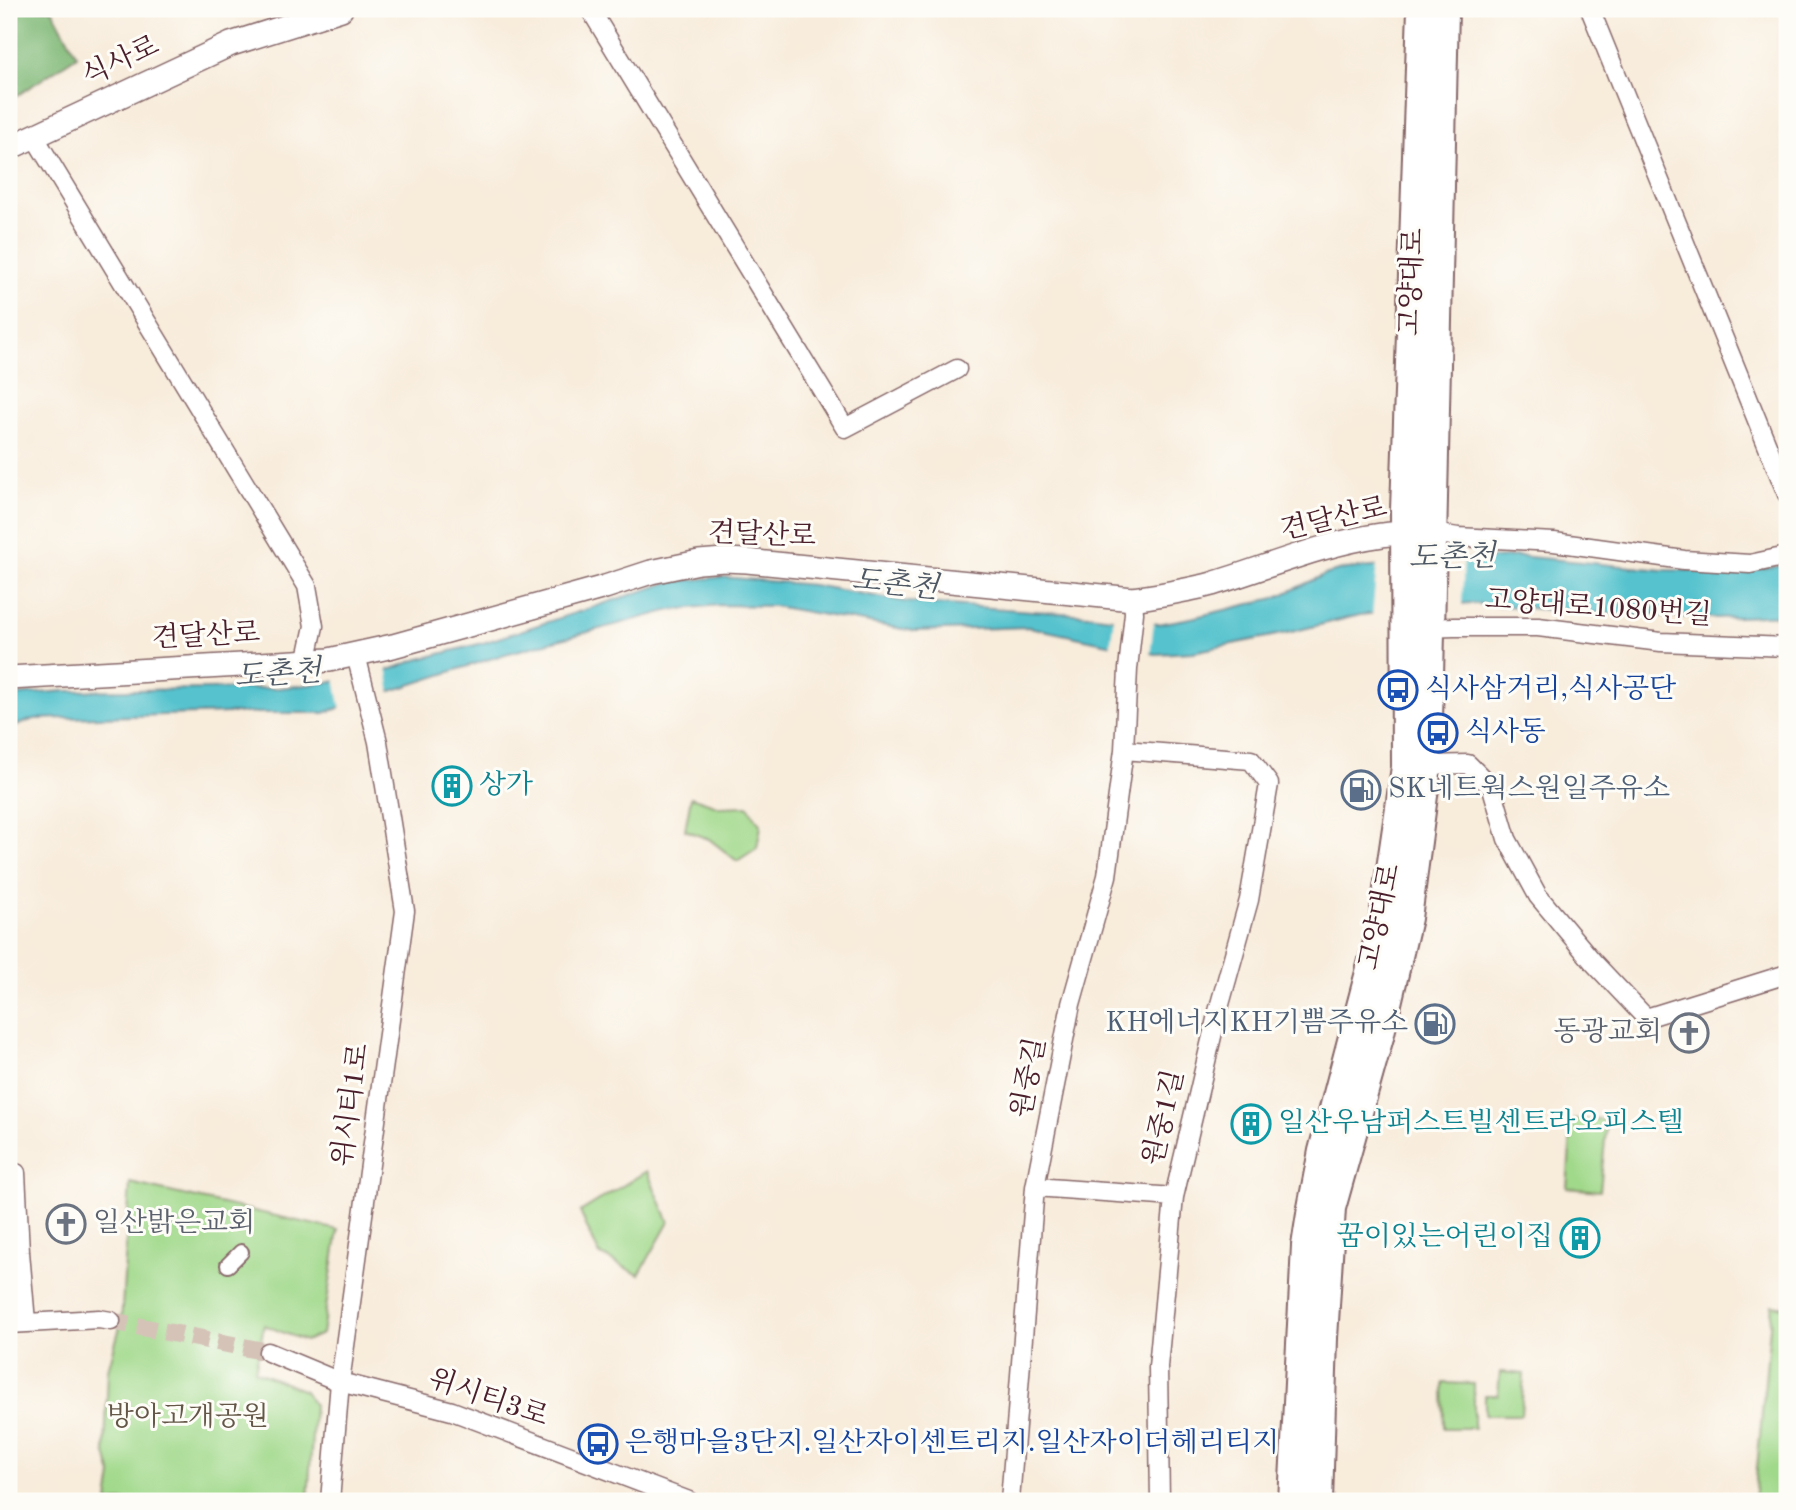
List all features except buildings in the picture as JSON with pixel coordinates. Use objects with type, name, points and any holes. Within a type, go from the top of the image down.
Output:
[{"type":"main road","points":[[1404,9],[1433,20],[1459,9]]},
{"type":"main road","name":"고양대로","points":[[1293,1501],[1306,1246],[1324,1151],[1385,912],[1406,767],[1418,623],[1433,20]]},
{"type":"main road","name":"고양대로","points":[[1318,1501],[1323,1338],[1331,1208],[1379,1037],[1407,918],[1427,765],[1418,623]]},
{"type":"street","name":"식사로","points":[[9,148],[231,44],[341,9]]},
{"type":"street","points":[[590,9],[845,428],[957,369]]},
{"type":"street","points":[[1590,9],[1787,494]]},
{"type":"street","points":[[34,136],[307,586],[314,626],[306,663]]},
{"type":"street","name":"견달산로","points":[[9,678],[358,662],[651,572],[699,562],[747,561],[960,580],[1133,606],[1364,537],[1420,544]]},
{"type":"street","points":[[1420,544],[1458,537],[1554,542],[1684,560],[1751,564],[1787,556]]},
{"type":"street","name":"원중길","points":[[1010,1501],[1035,1187],[1071,1004],[1107,876],[1124,751],[1133,606]]},
{"type":"street","name":"고양대로1080번길","points":[[1418,623],[1454,627],[1538,627],[1661,642],[1787,647]]},
{"type":"street","name":"위시티1로","points":[[330,1501],[340,1382],[405,911],[378,742],[358,662]]},
{"type":"street","name":"원중1길","points":[[1124,751],[1251,760],[1269,784],[1249,900],[1217,1015],[1174,1197],[1158,1367],[1160,1501]]},
{"type":"street","points":[[1427,765],[1468,764],[1492,788],[1507,839],[1538,896],[1594,963],[1646,1018],[1787,974]]},
{"type":"street","points":[[9,1171],[16,1173],[14,1253],[17,1323],[99,1319],[111,1321]]},
{"type":"street","points":[[1035,1187],[1174,1197]]},
{"type":"street","points":[[228,1265],[241,1252]]},
{"type":"street","name":"위시티3로","points":[[268,1352],[340,1382],[452,1410],[689,1501]]},
{"type":"green space","points":[[9,9],[52,9],[77,56],[9,101]]},
{"type":"green space","points":[[691,797],[720,807],[748,806],[761,826],[757,848],[737,861],[709,839],[685,830]]},
{"type":"green space","points":[[1572,1120],[1607,1120],[1600,1191],[1567,1188]]},
{"type":"green space","points":[[647,1171],[669,1222],[639,1275],[599,1254],[580,1212]]},
{"type":"green space","name":"방아고개공원","points":[[130,1183],[338,1230],[322,1334],[305,1341],[264,1325],[255,1371],[305,1391],[314,1405],[308,1501],[108,1501],[112,1475],[105,1450],[108,1370],[121,1323]]},
{"type":"green space","points":[[1772,1305],[1787,1307],[1787,1501],[1754,1501]]},
{"type":"green space","points":[[1500,1372],[1524,1374],[1521,1415],[1485,1415],[1485,1395],[1498,1395]]},
{"type":"green space","points":[[1443,1383],[1474,1384],[1474,1428],[1444,1428]]},
{"type":"water","points":[[1519,556],[1663,570],[1740,571],[1787,565],[1787,615],[1716,618],[1578,612],[1469,603],[1360,615],[1193,652],[1155,654],[1029,627],[914,631],[774,606],[719,605],[671,610],[505,654],[324,713],[34,719],[9,728],[9,696],[66,691],[279,688],[332,682],[392,669],[483,643],[670,582],[722,577],[813,585],[907,602],[1089,615],[1158,624],[1275,598],[1324,575],[1346,569]]},
{"type":"pier","points":[[1464,556],[1462,606],[1372,617],[1377,563]]},
{"type":"pier","points":[[1114,615],[1154,620],[1150,657],[1110,649]]},
{"type":"pier","points":[[387,667],[391,695],[341,711],[335,678]]},
{"type":"tunnel","points":[[111,1321],[268,1352]]},
{"type":"place","name":"식사삼거리,식사공단","points":[[1398,690]]},
{"type":"place","name":"식사동","points":[[1438,733]]},
{"type":"place","name":"상가","points":[[452,786]]},
{"type":"place","name":"SK네트웍스원일주유소","points":[[1361,790]]},
{"type":"place","name":"KH에너지KH기쁨주유소","points":[[1435,1024]]},
{"type":"place","name":"동광교회","points":[[1689,1033]]},
{"type":"place","name":"일산우남퍼스트빌센트라오피스텔","points":[[1251,1124]]},
{"type":"place","name":"일산밝은교회","points":[[66,1224]]},
{"type":"place","name":"꿈이있는어린이집","points":[[1580,1238]]},
{"type":"place","name":"은행마을3단지.일산자이센트리지.일산자이더헤리티지","points":[[598,1444]]},
{"type":"water label","name":"도촌천","points":[[1452,558]]},
{"type":"water label","name":"도촌천","points":[[895,585]]},
{"type":"water label","name":"도촌천","points":[[278,675]]}]
